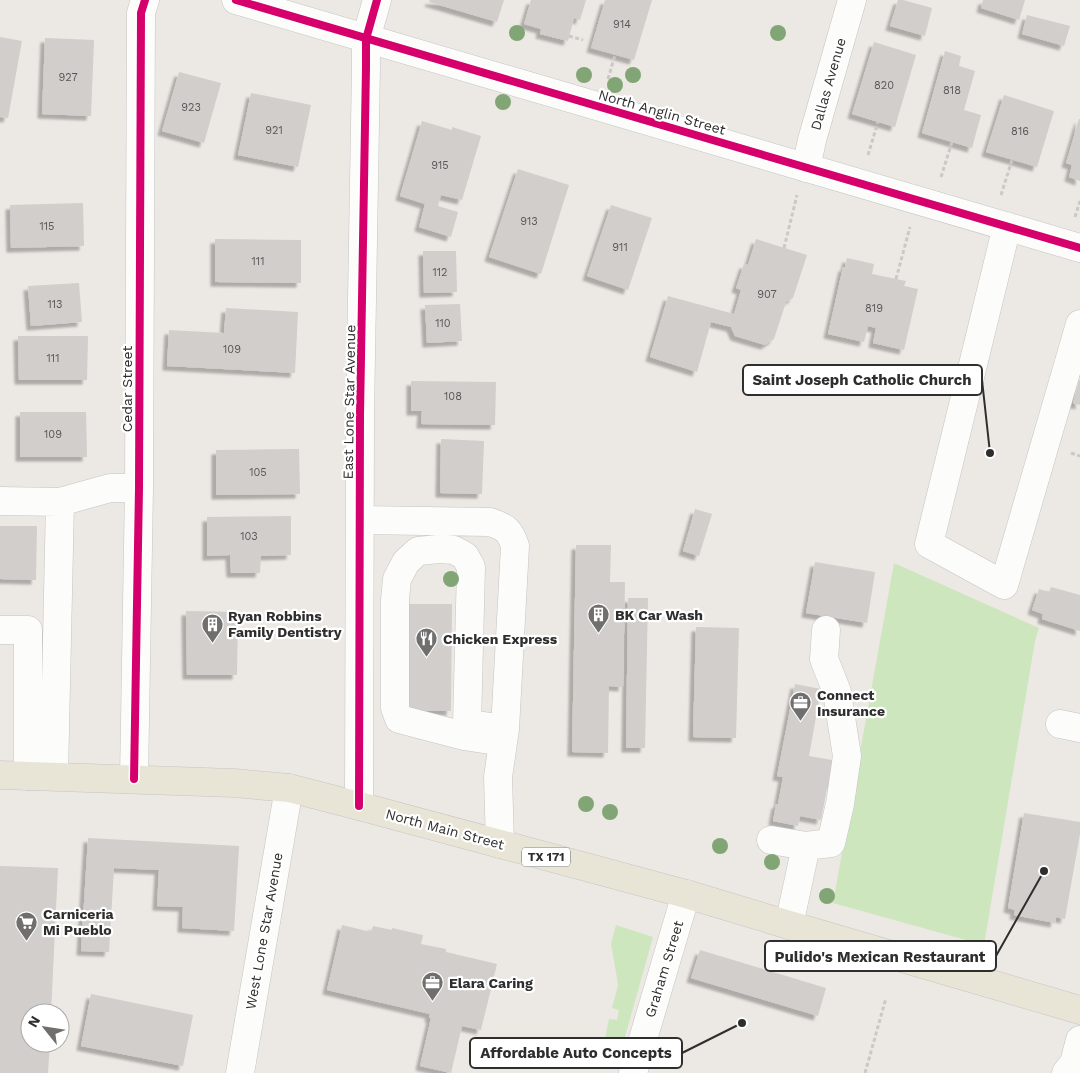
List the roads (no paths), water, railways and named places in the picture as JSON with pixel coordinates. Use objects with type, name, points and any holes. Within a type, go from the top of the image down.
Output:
[{"type":"main road","name":"North Main Street","points":[[0,775],[234,783],[289,788],[686,894],[789,926],[1080,1010]]},
{"type":"street","name":"Cedar Street","points":[[134,779],[139,488],[141,13],[145,0]]},
{"type":"street","name":"North Anglin Street","points":[[236,0],[1080,248]]},
{"type":"street","name":"East Lone Star Avenue","points":[[359,806],[360,415],[366,39],[377,0]]},
{"type":"street","name":"Dallas Avenue","points":[[806,168],[812,140],[852,0]]},
{"type":"street","points":[[1000,224],[929,544],[1004,586],[1080,324]]},
{"type":"street","points":[[0,501],[60,502],[110,488],[139,488]]},
{"type":"street","points":[[41,776],[60,502]]},
{"type":"street","points":[[360,520],[490,522],[502,526],[511,534],[515,546],[504,735],[498,777],[500,844]]},
{"type":"street","points":[[418,550],[454,550],[465,556],[471,567],[467,724],[504,735],[464,736],[400,719],[395,708],[395,600],[397,579],[406,562],[418,550]]},
{"type":"street","points":[[0,630],[28,630],[41,776]]},
{"type":"street","points":[[772,840],[806,846],[830,843],[840,804],[847,756],[837,692],[824,659],[826,630]]},
{"type":"street","name":"West Lone Star Avenue","points":[[240,1073],[289,788]]},
{"type":"street","points":[[789,926],[806,846]]},
{"type":"street","name":"Graham Street","points":[[633,1073],[686,894]]},
{"type":"street","points":[[1066,1073],[1074,1063],[1080,1040]]},
{"type":"place","name":"Saint Joseph Catholic Church","points":[[990,453]]},
{"type":"place","name":"BK Car Wash","points":[[599,634]]},
{"type":"place","name":"Ryan Robbins Family Dentistry","points":[[212,643]]},
{"type":"place","name":"Chicken Express","points":[[427,658]]},
{"type":"place","name":"Connect Insurance","points":[[801,722]]},
{"type":"place","name":"Pulido's Mexican Restaurant","points":[[1044,871]]},
{"type":"place","name":"Carniceria Mi Pueblo","points":[[27,941]]},
{"type":"place","name":"Elara Caring","points":[[433,1002]]},
{"type":"place","name":"Affordable Auto Concepts","points":[[742,1023]]}]
